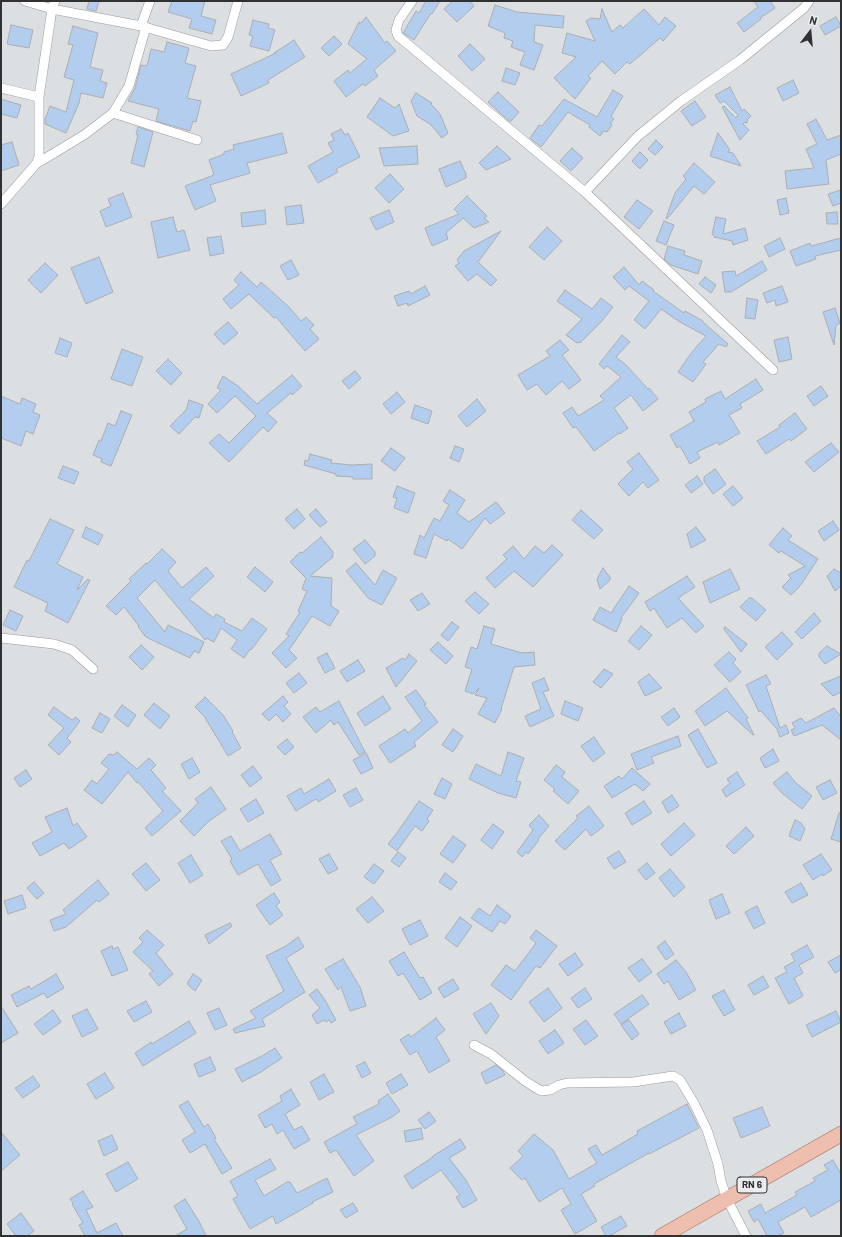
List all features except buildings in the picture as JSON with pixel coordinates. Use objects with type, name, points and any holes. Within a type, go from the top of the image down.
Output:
[{"type":"main road","name":"RN 6","points":[[662,1236],[841,1134]]},
{"type":"street","points":[[25,1],[54,5],[144,27],[211,46],[223,45],[228,37],[238,1]]},
{"type":"street","points":[[1,204],[36,164],[84,135],[112,113],[129,86],[150,1]]},
{"type":"street","points":[[412,1],[399,20],[396,30],[398,36],[585,192],[773,370]]},
{"type":"street","points":[[585,192],[638,136],[681,101],[740,60],[804,8],[809,1]]},
{"type":"street","points":[[36,164],[39,157],[39,97],[54,5]]},
{"type":"street","points":[[1,88],[39,97]]},
{"type":"street","points":[[112,113],[197,140]]},
{"type":"street","points":[[1,638],[54,644],[72,650],[93,669]]},
{"type":"street","points":[[474,1044],[491,1054],[541,1091],[550,1090],[567,1083],[633,1082],[673,1076],[680,1080],[694,1103],[707,1130],[727,1199],[746,1236]]}]
